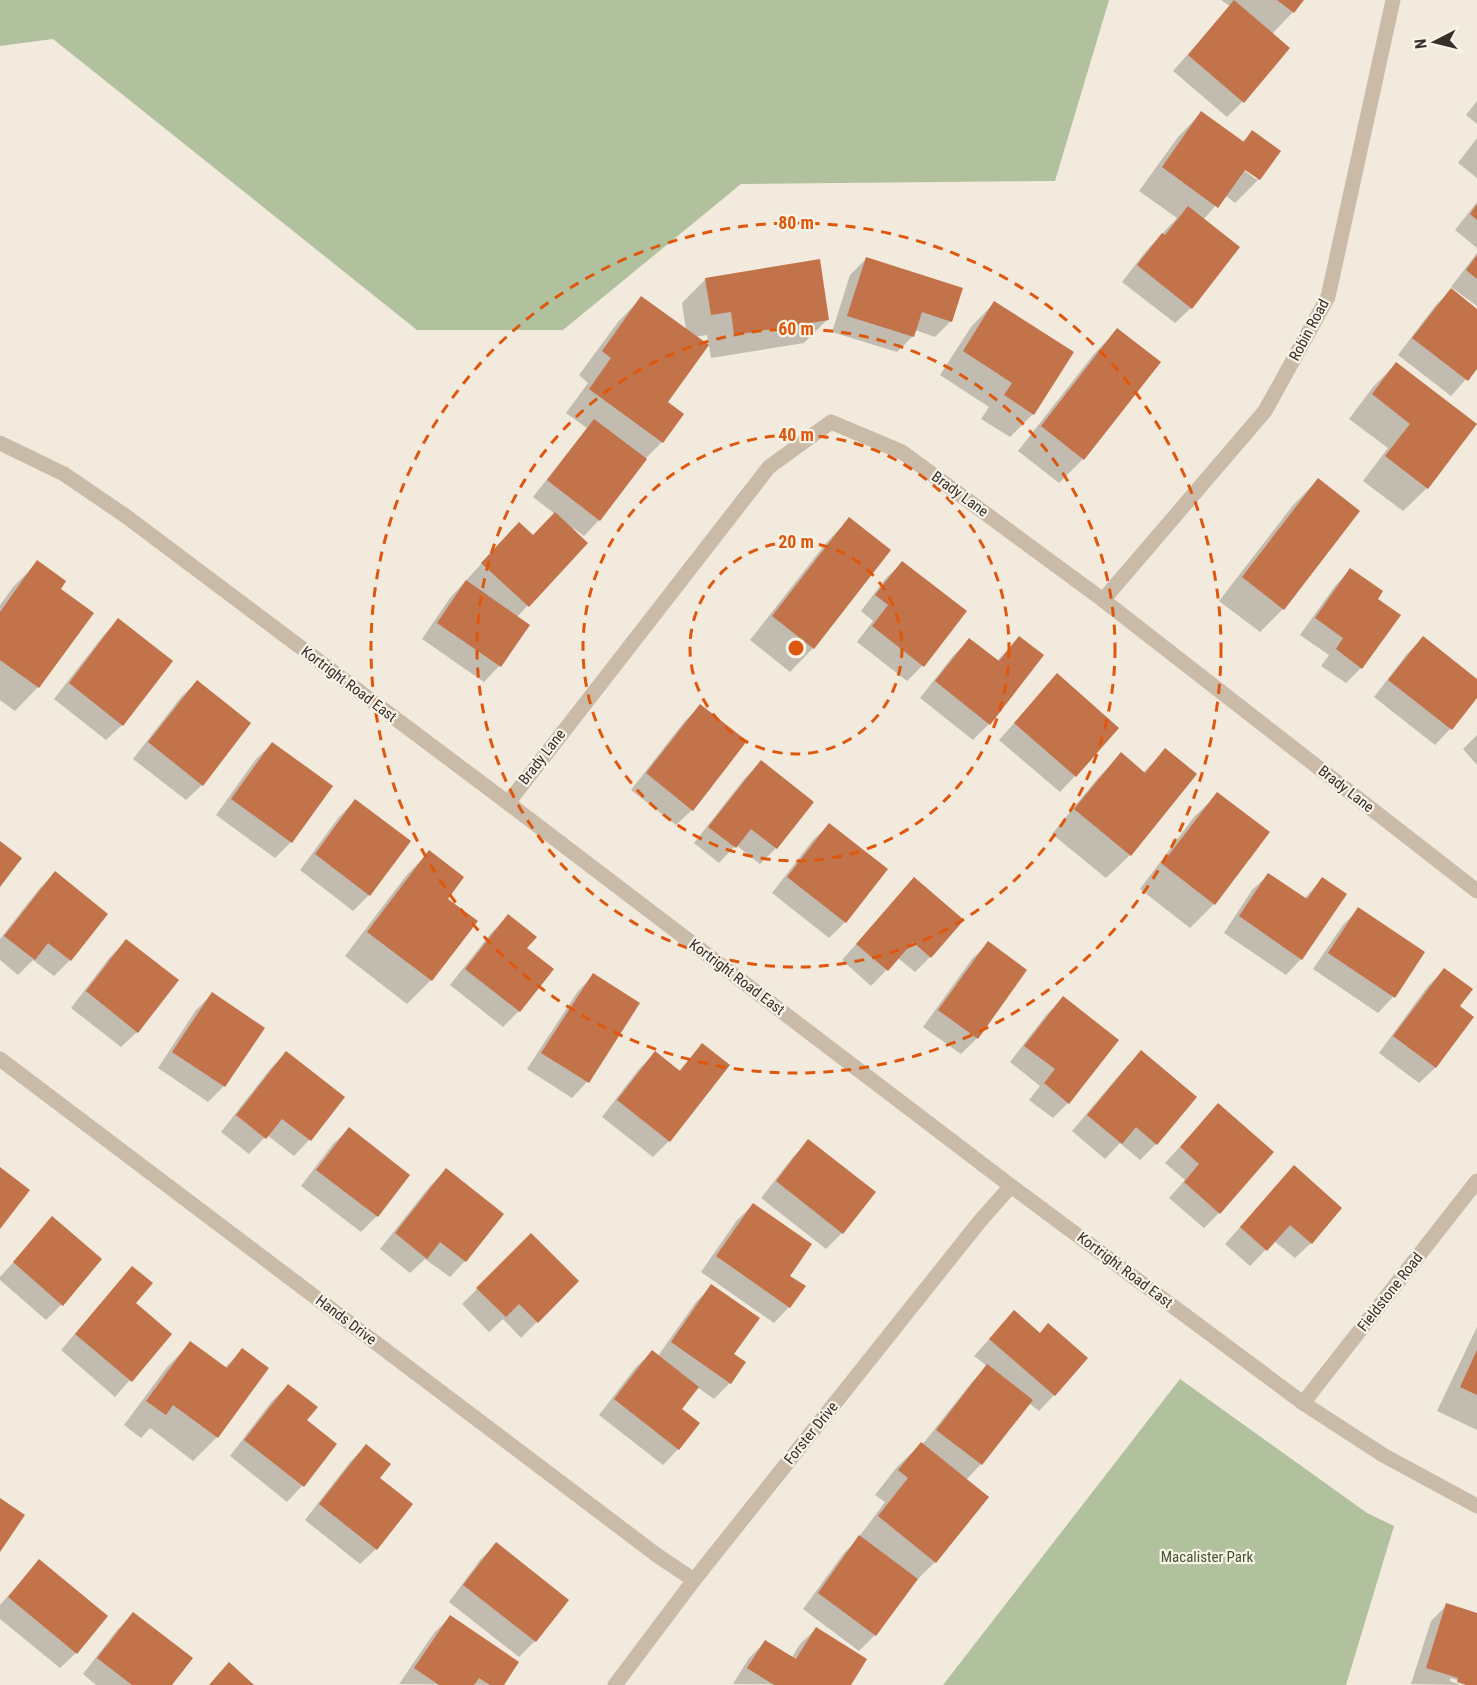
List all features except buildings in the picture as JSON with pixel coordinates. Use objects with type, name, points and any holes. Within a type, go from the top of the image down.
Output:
[{"type":"street","name":"Robin Road","points":[[1103,600],[1265,411],[1328,297],[1393,0]]},
{"type":"street","name":"Brady Lane","points":[[508,803],[769,467],[831,422],[902,452],[1103,600],[1477,891]]},
{"type":"street","name":"Kortright Road East","points":[[0,443],[64,474],[127,517],[508,803],[1011,1186],[1303,1403],[1383,1455],[1477,1506]]},
{"type":"street","name":"Hands Drive","points":[[0,1059],[658,1556],[693,1580]]},
{"type":"street","name":"Fieldstone Road","points":[[1303,1403],[1477,1182]]},
{"type":"street","name":"Forster Drive","points":[[615,1685],[693,1580],[980,1221],[1011,1186]]},
{"type":"green space","points":[[0,0],[1109,0],[1055,181],[741,184],[563,330],[417,330],[53,39],[0,46]]},
{"type":"green space","name":"Macalister Park","points":[[1180,1379],[1367,1513],[1394,1526],[1346,1685],[943,1685]]}]
